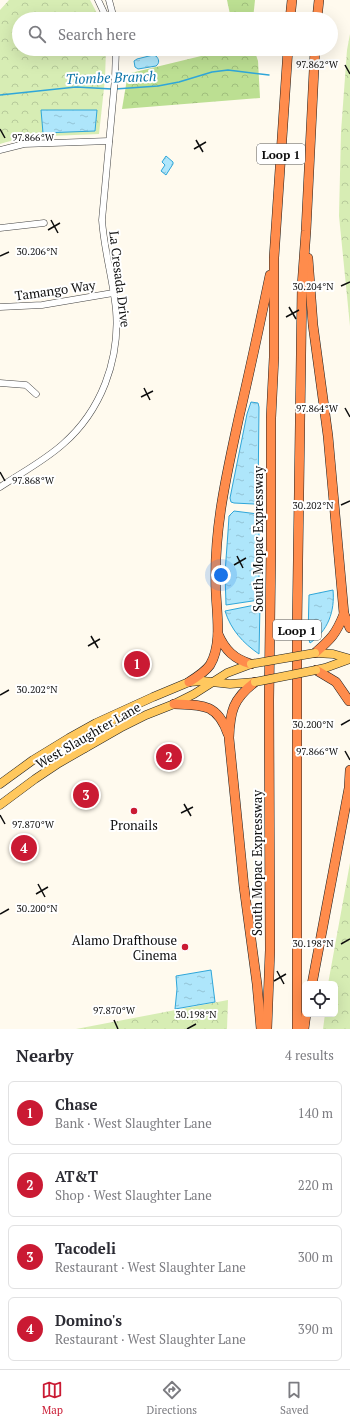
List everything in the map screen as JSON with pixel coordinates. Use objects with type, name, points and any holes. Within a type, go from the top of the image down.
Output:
[{"type":"highway","points":[[291,12],[292,0]]},
{"type":"highway","points":[[318,12],[319,0]]},
{"type":"highway","name":"South Mopac Expressway","points":[[267,1029],[270,950],[269,700],[274,258],[288,56]]},
{"type":"highway","name":"Loop 1","points":[[297,1029],[296,629],[302,286],[306,231],[314,56]]},
{"type":"highway","points":[[306,231],[313,325],[328,436],[344,614],[350,628]]},
{"type":"highway","points":[[189,682],[201,674],[210,664],[216,648],[217,633],[215,586],[221,502],[274,258]]},
{"type":"highway","points":[[315,653],[331,640],[344,614]]},
{"type":"highway","points":[[217,633],[226,649],[231,654],[242,661],[251,664]]},
{"type":"highway","points":[[316,670],[336,682],[350,703]]},
{"type":"highway","points":[[255,682],[243,691],[234,704],[230,722],[229,738],[244,887],[257,984],[261,1029]]},
{"type":"highway","points":[[174,704],[196,704],[208,708],[222,720],[229,738]]},
{"type":"highway","points":[[313,981],[349,788],[350,770]]},
{"type":"highway","points":[[304,1029],[306,1017]]},
{"type":"main road","name":"West Slaughter Lane","points":[[0,784],[33,760],[76,735],[123,710],[189,682],[199,681],[213,683],[230,684],[255,682],[316,670],[350,659],[333,654],[315,653],[251,664],[233,670],[213,683],[194,694],[146,715],[85,748],[35,779],[0,805]]},
{"type":"main road","points":[[85,748],[84,743],[86,736],[117,718],[123,710]]},
{"type":"main road","points":[[35,779],[45,768],[75,748],[78,742],[76,735]]},
{"type":"street","points":[[98,0],[104,12]]},
{"type":"street","points":[[109,0],[112,12]]},
{"type":"street","name":"La Cresada Drive","points":[[0,487],[45,458],[63,444],[80,427],[94,408],[104,388],[114,356],[116,328],[113,293],[102,220],[116,56]]},
{"type":"street","points":[[0,150],[24,144],[109,141]]},
{"type":"street","points":[[0,228],[44,223]]},
{"type":"street","name":"Tamango Way","points":[[0,307],[42,305],[113,293]]},
{"type":"street","points":[[0,383],[26,385],[36,394]]},
{"type":"green space","points":[[9,0],[90,0],[96,12],[12,12],[12,56],[106,56],[105,79],[99,134],[24,138],[0,144],[0,10]]},
{"type":"green space","points":[[227,0],[255,0],[254,12],[230,12]]},
{"type":"green space","points":[[350,34],[350,326],[339,216],[341,132],[347,50]]},
{"type":"green space","points":[[201,56],[256,56],[258,61],[260,98],[122,109],[127,79],[131,73]]},
{"type":"green space","points":[[350,863],[350,1029],[323,1029],[325,1017],[338,1017],[338,981],[329,981]]},
{"type":"green space","points":[[228,1000],[227,1029],[76,1029]]},
{"type":"water","points":[[156,56],[159,62],[156,66],[138,69],[135,67],[134,61],[137,59]]},
{"type":"water","points":[[41,110],[97,110],[95,131],[43,133]]},
{"type":"water","points":[[166,156],[173,162],[173,164],[166,175],[161,171],[165,165],[162,162]]},
{"type":"water","points":[[251,402],[258,403],[259,407],[258,499],[257,503],[254,504],[234,503],[231,502],[230,498],[247,414]]},
{"type":"water","points":[[234,511],[258,514],[259,516],[259,600],[226,605],[225,573],[229,516]]},
{"type":"water","points":[[333,590],[333,605],[329,620],[321,633],[310,643],[308,637],[309,595]]},
{"type":"water","points":[[260,604],[259,654],[238,636],[225,611]]},
{"type":"water","points":[[211,970],[215,1002],[175,1009],[177,989],[176,976]]},
{"type":"waterway","name":"Tiombe Branch","points":[[115,89],[158,86],[179,82],[212,72],[228,70],[269,75]]},
{"type":"waterway","name":"Tiombe Branch","points":[[0,95],[76,87],[112,89]]},
{"type":"place","name":"Chase","points":[[137,664]]},
{"type":"place","name":"AT&T","points":[[169,757]]},
{"type":"place","name":"Tacodeli","points":[[86,795]]},
{"type":"place","name":"Pronails","points":[[134,811]]},
{"type":"place","name":"Domino's","points":[[24,848]]},
{"type":"place","name":"Alamo Drafthouse Cinema","points":[[185,947]]}]
